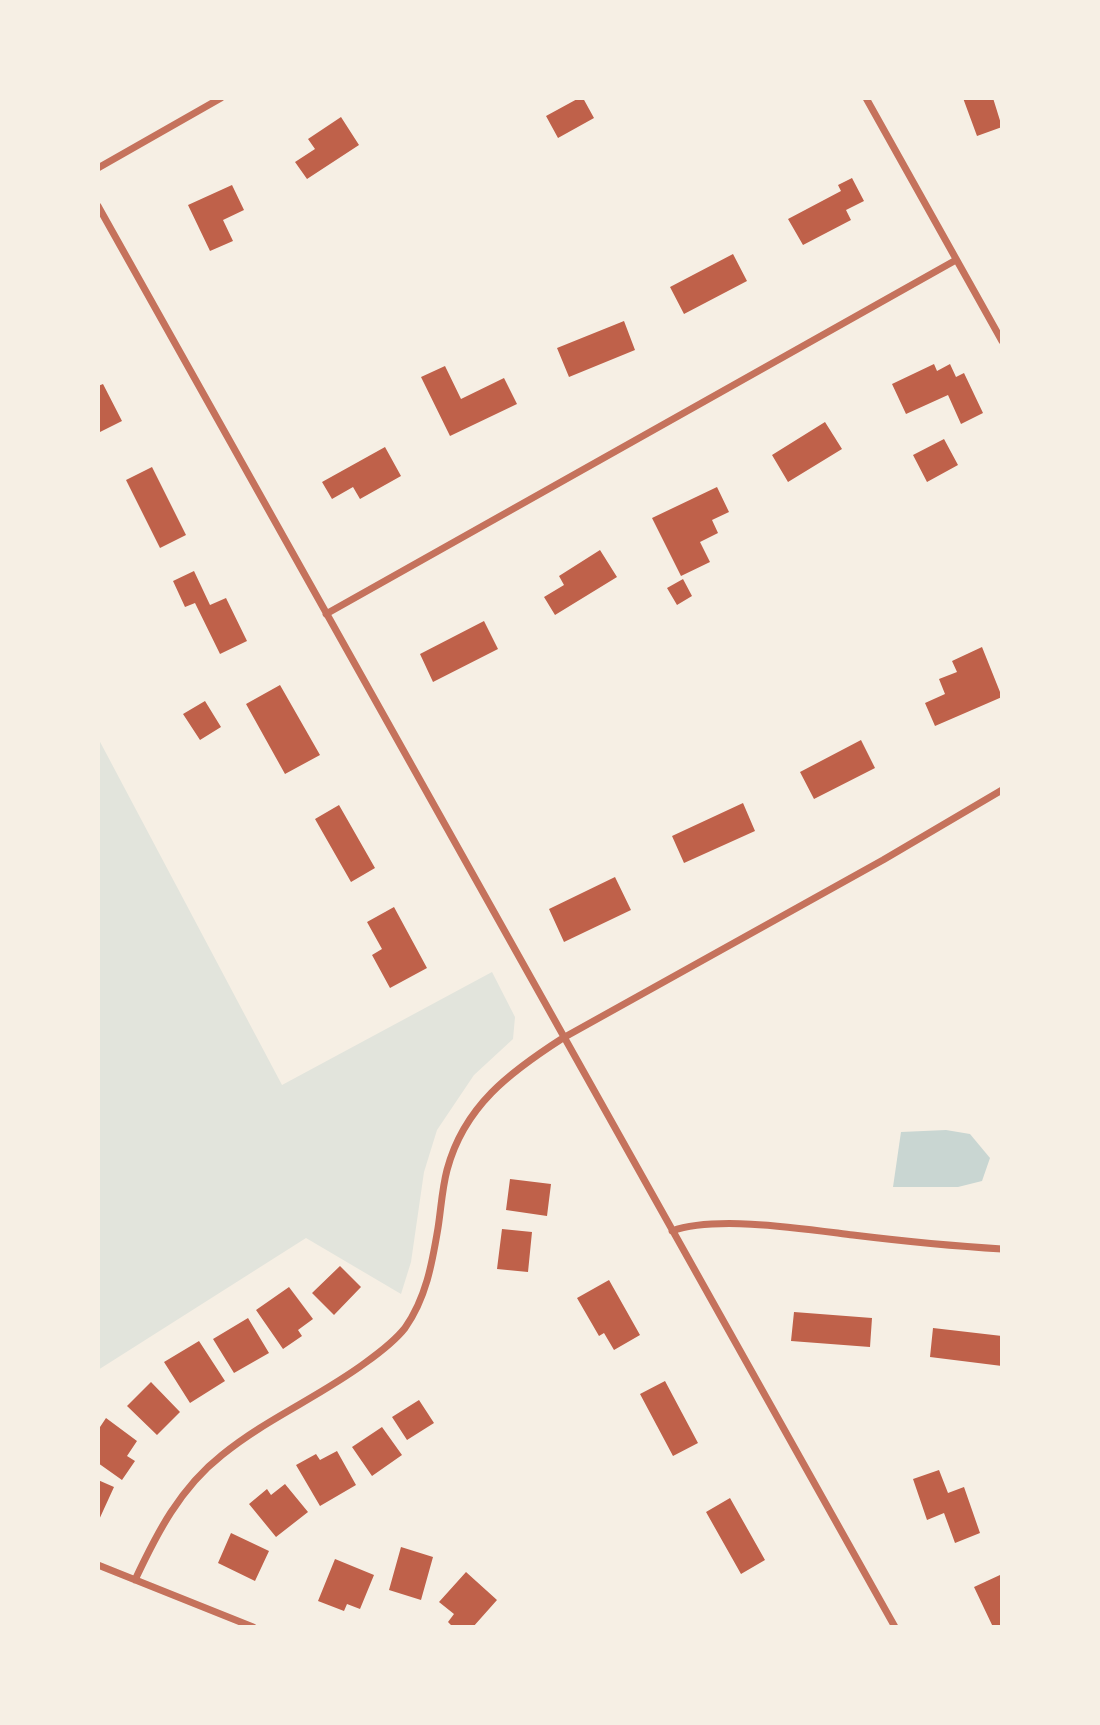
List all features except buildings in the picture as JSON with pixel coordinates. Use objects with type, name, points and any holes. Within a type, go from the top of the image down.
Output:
[{"type":"street","points":[[98,168],[221,98]]},
{"type":"street","points":[[866,98],[1002,341]]},
{"type":"street","points":[[98,206],[895,1627]]},
{"type":"street","points":[[326,614],[956,260]]},
{"type":"street","points":[[135,1580],[170,1512],[202,1472],[248,1436],[339,1382],[388,1346],[404,1329],[420,1302],[431,1272],[447,1172],[456,1145],[471,1118],[492,1090],[523,1064],[563,1038],[883,860],[1002,790]]},
{"type":"street","points":[[672,1231],[681,1227],[716,1225],[784,1227],[1002,1249]]},
{"type":"street","points":[[98,1565],[253,1627]]},
{"type":"shaded area","points":[[98,738],[282,1085],[492,972],[515,1017],[513,1039],[474,1075],[437,1130],[424,1172],[411,1262],[401,1294],[306,1238],[98,1370]]},
{"type":"shaded area","points":[[946,1130],[970,1134],[990,1158],[982,1181],[958,1187],[893,1187],[901,1132]]}]
